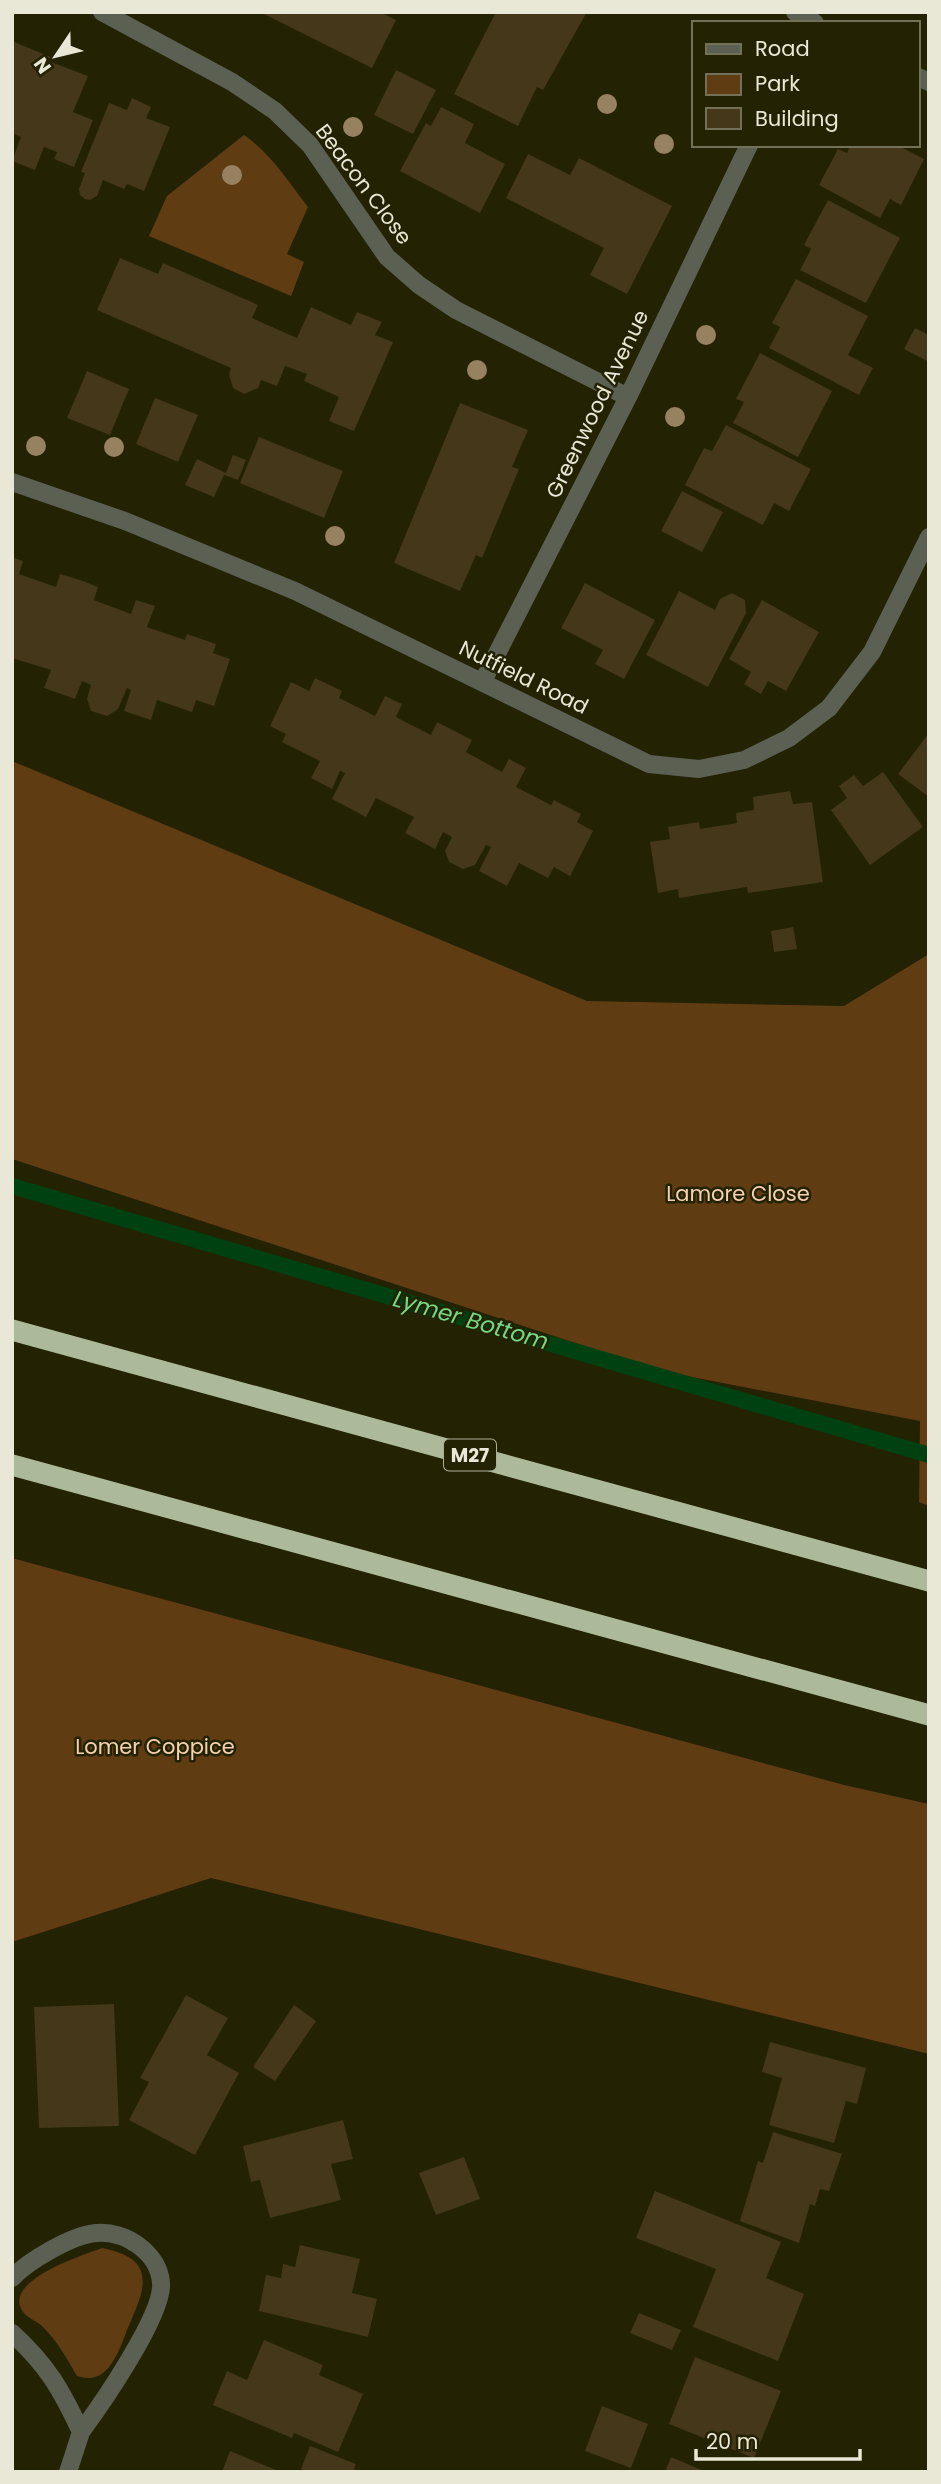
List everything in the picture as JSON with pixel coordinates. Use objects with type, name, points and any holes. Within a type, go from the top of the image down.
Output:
[{"type":"highway","name":"M27","points":[[12,1330],[929,1581]]},
{"type":"highway","points":[[12,1465],[929,1715]]},
{"type":"street","name":"Beacon Close","points":[[104,12],[232,82],[275,111],[310,145],[387,257],[419,285],[456,310],[628,397]]},
{"type":"street","name":"Greenwood Avenue","points":[[483,681],[628,397],[748,147]]},
{"type":"street","name":"Nutfield Road","points":[[12,482],[125,521],[295,591],[649,764],[699,769],[744,760],[789,738],[829,708],[872,652],[929,537]]},
{"type":"street","points":[[12,2278],[54,2248],[96,2233],[120,2236],[144,2248],[156,2265],[162,2284],[152,2316],[112,2390],[81,2432],[68,2472]]},
{"type":"street","points":[[12,2333],[32,2349],[61,2389],[81,2432]]},
{"type":"green space","points":[[244,135],[271,159],[308,207],[287,254],[304,262],[291,296],[149,236],[167,196]]},
{"type":"green space","name":"Lamore Close","points":[[12,761],[587,1001],[844,1006],[929,954],[929,1506],[919,1502],[920,1421],[661,1371],[12,1159]]},
{"type":"green space","name":"Lomer Coppice","points":[[12,1558],[844,1785],[929,1804],[929,2054],[211,1878],[12,1942]]},
{"type":"green space","points":[[102,2248],[133,2260],[140,2268],[143,2278],[142,2290],[123,2342],[111,2365],[100,2375],[84,2378],[77,2376],[48,2333],[24,2313],[20,2306],[20,2296],[26,2286],[50,2269]]},
{"type":"building","points":[[260,12],[380,12],[396,20],[372,68]]},
{"type":"building","points":[[496,12],[587,12],[543,90],[537,87],[518,126],[454,94]]},
{"type":"building","points":[[12,41],[53,58],[51,62],[88,76],[73,112],[93,120],[74,167],[54,159],[57,152],[44,147],[35,170],[12,161],[21,137],[12,133]]},
{"type":"building","points":[[396,70],[436,90],[413,134],[374,115]]},
{"type":"building","points":[[132,98],[151,107],[146,118],[170,127],[144,191],[127,184],[124,189],[103,180],[97,196],[90,200],[85,199],[80,195],[79,189],[85,173],[81,172],[109,103],[127,110]]},
{"type":"building","points":[[441,107],[474,124],[465,143],[505,164],[480,213],[400,171],[426,123],[431,126]]},
{"type":"building","points":[[849,147],[901,147],[924,159],[901,205],[890,199],[880,218],[819,185],[838,149],[847,153]]},
{"type":"building","points":[[528,154],[570,175],[579,158],[672,206],[627,294],[590,275],[604,248],[506,198]]},
{"type":"building","points":[[828,200],[900,238],[866,303],[800,270],[811,249],[804,245]]},
{"type":"building","points":[[120,258],[158,274],[163,263],[258,305],[252,318],[297,338],[311,307],[351,325],[357,312],[382,322],[375,335],[393,342],[354,431],[329,421],[339,397],[304,381],[307,374],[285,366],[277,386],[261,380],[258,388],[244,394],[233,388],[229,374],[231,368],[97,310]]},
{"type":"building","points":[[796,279],[868,316],[848,355],[873,368],[859,395],[769,348],[780,327],[772,323]]},
{"type":"building","points":[[915,328],[929,335],[929,362],[904,349]]},
{"type":"building","points":[[760,353],[832,391],[798,457],[733,423],[744,402],[736,399]]},
{"type":"building","points":[[87,371],[129,389],[110,435],[67,418]]},
{"type":"building","points":[[155,398],[198,415],[178,462],[136,444]]},
{"type":"building","points":[[460,403],[528,430],[512,467],[519,469],[482,558],[476,555],[460,591],[394,563]]},
{"type":"building","points":[[726,425],[811,469],[789,511],[774,503],[763,525],[685,485],[704,448],[712,451]]},
{"type":"building","points":[[259,437],[343,471],[324,518],[240,483]]},
{"type":"building","points":[[233,455],[246,460],[238,480],[224,475],[214,497],[185,485],[197,459],[226,473]]},
{"type":"building","points":[[682,491],[723,512],[702,552],[661,531]]},
{"type":"building","points":[[12,557],[23,561],[19,574],[56,587],[60,574],[80,580],[98,587],[94,600],[131,614],[136,600],[155,606],[147,627],[185,640],[187,634],[216,644],[213,653],[230,659],[214,706],[196,700],[192,712],[157,700],[151,720],[124,711],[131,690],[127,688],[118,709],[107,716],[91,711],[87,699],[91,685],[82,681],[75,699],[44,688],[51,670],[12,658]]},
{"type":"building","points":[[585,583],[655,620],[624,679],[595,664],[603,650],[561,628]]},
{"type":"building","points":[[679,591],[715,610],[720,599],[732,593],[745,600],[746,613],[708,687],[646,655]]},
{"type":"building","points":[[762,600],[819,632],[786,691],[768,681],[761,694],[744,684],[751,672],[729,659]]},
{"type":"building","points":[[315,678],[342,691],[339,698],[375,716],[385,696],[402,704],[396,717],[431,735],[437,722],[472,740],[466,752],[502,772],[509,759],[526,768],[516,787],[551,805],[554,800],[581,814],[577,822],[593,831],[570,876],[554,867],[548,878],[519,863],[507,886],[479,871],[491,847],[486,845],[475,865],[463,869],[449,862],[445,851],[452,837],[443,832],[435,849],[405,833],[414,817],[376,798],[366,817],[332,799],[345,773],[340,771],[332,789],[311,778],[320,761],[282,742],[286,734],[270,726],[291,682],[309,691]]},
{"type":"building","points":[[929,733],[929,797],[898,774]]},
{"type":"building","points":[[883,772],[923,827],[870,865],[831,810],[847,798],[839,786],[854,775],[863,786]]},
{"type":"building","points":[[790,791],[793,804],[812,802],[823,882],[748,893],[747,887],[679,898],[678,889],[658,893],[650,842],[670,839],[668,827],[699,822],[700,829],[737,823],[736,813],[754,810],[753,797]]},
{"type":"building","points":[[793,927],[797,949],[774,952],[771,931]]},
{"type":"building","points":[[186,1995],[228,2018],[207,2055],[239,2073],[195,2155],[129,2120],[149,2082],[140,2078]]},
{"type":"building","points":[[114,2004],[119,2126],[39,2128],[34,2007]]},
{"type":"building","points":[[294,2005],[316,2021],[275,2081],[253,2067]]},
{"type":"building","points":[[770,2042],[866,2068],[857,2104],[846,2101],[834,2143],[769,2125],[782,2078],[762,2072]]},
{"type":"building","points":[[343,2120],[353,2159],[331,2164],[341,2200],[270,2218],[260,2180],[251,2182],[243,2146]]},
{"type":"building","points":[[773,2132],[842,2154],[829,2191],[820,2189],[815,2206],[810,2204],[799,2243],[740,2221],[758,2161],[763,2163]]},
{"type":"building","points":[[464,2157],[480,2199],[436,2215],[419,2173]]},
{"type":"building","points":[[655,2191],[781,2242],[766,2278],[804,2294],[778,2361],[693,2327],[716,2269],[636,2238]]},
{"type":"building","points":[[300,2245],[360,2259],[352,2293],[377,2299],[368,2337],[259,2311],[266,2275],[281,2278],[283,2264],[295,2267]]},
{"type":"building","points":[[639,2313],[681,2330],[672,2350],[630,2333]]},
{"type":"building","points":[[264,2340],[323,2365],[319,2375],[363,2394],[338,2452],[294,2433],[292,2438],[213,2405],[227,2371],[247,2380]]},
{"type":"building","points":[[695,2357],[781,2391],[754,2458],[669,2424]]},
{"type":"building","points":[[602,2406],[648,2424],[631,2468],[585,2451]]},
{"type":"building","points":[[310,2446],[356,2464],[353,2472],[308,2472],[301,2469]]},
{"type":"building","points":[[230,2451],[281,2472],[222,2472]]},
{"type":"building","points":[[671,2457],[706,2472],[665,2472]]},
{"type":"waterway","name":"Lymer Bottom","points":[[12,1186],[929,1455]]}]
